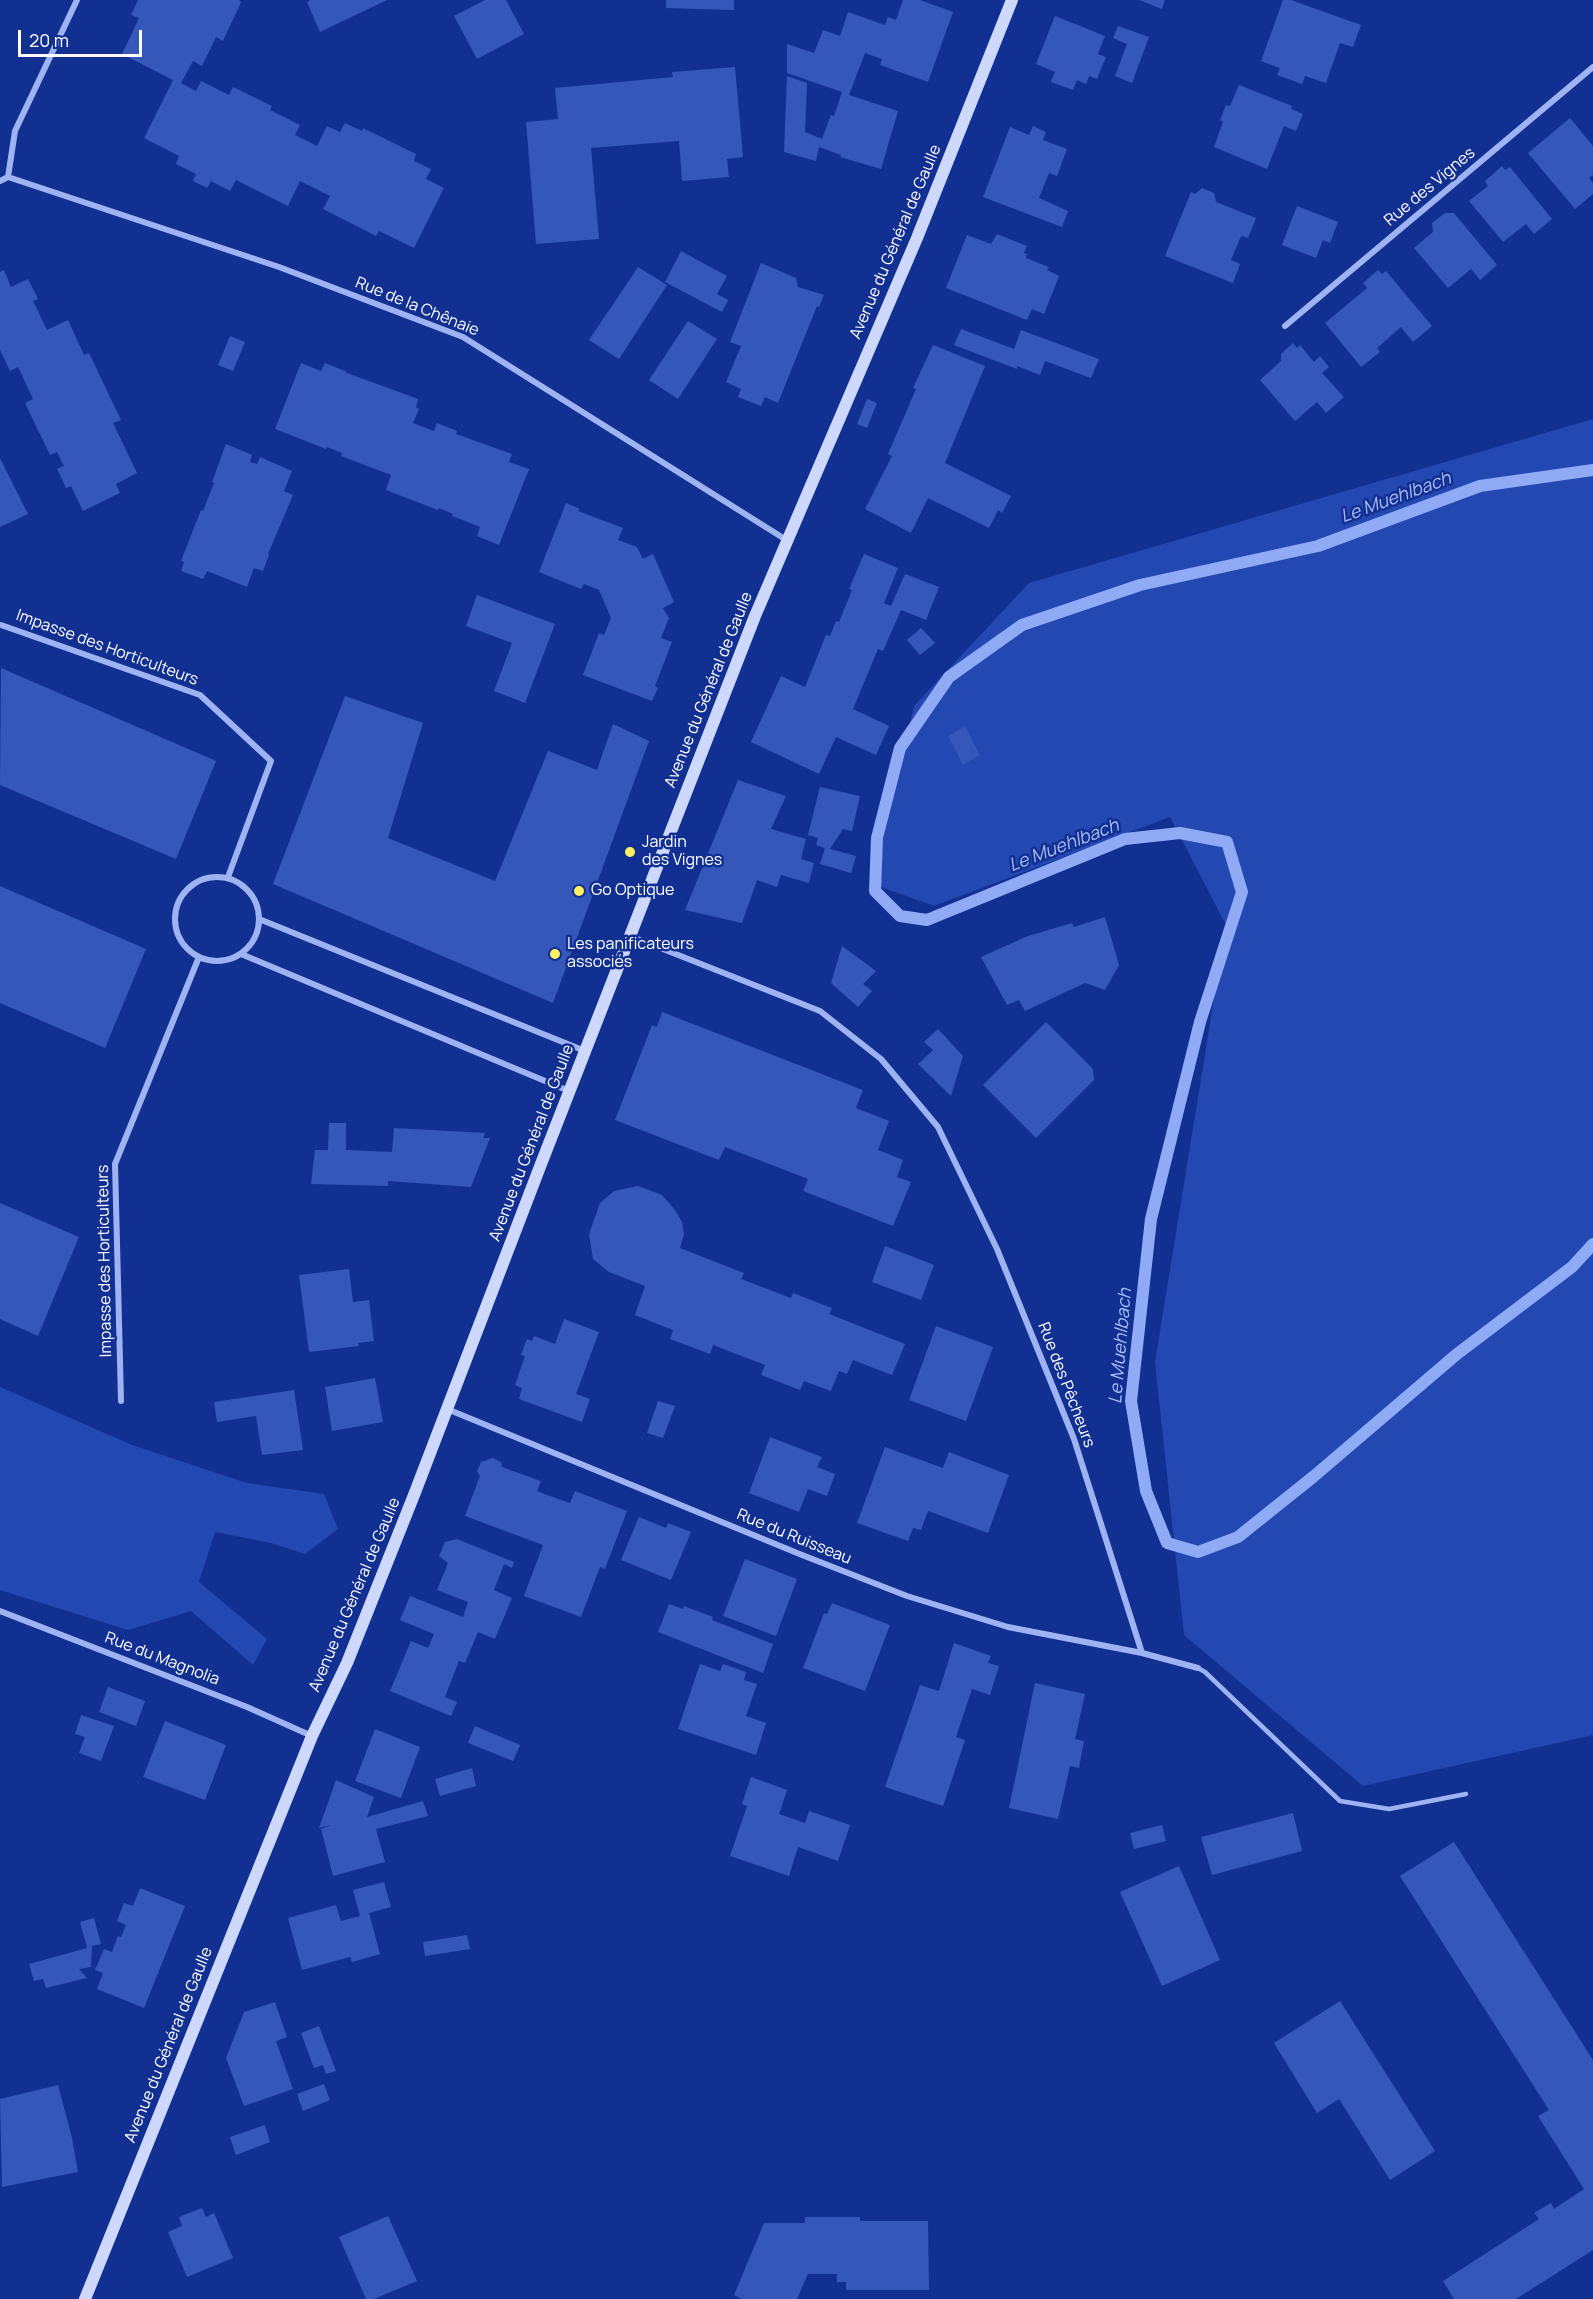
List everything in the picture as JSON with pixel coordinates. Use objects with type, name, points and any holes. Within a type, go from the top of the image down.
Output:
[{"type":"main road","name":"Avenue du Général de Gaulle","points":[[84,2299],[312,1736],[347,1663],[755,616],[917,238],[1012,0]]},
{"type":"street","points":[[0,182],[8,177],[15,131],[77,0]]},
{"type":"street","name":"Rue des Vignes","points":[[1285,326],[1593,68]]},
{"type":"street","name":"Rue de la Chênaie","points":[[8,177],[279,267],[463,337],[788,541]]},
{"type":"street","name":"Impasse des Horticulteurs","points":[[1,625],[200,695],[272,761],[228,878]]},
{"type":"street","points":[[216,876],[228,878],[247,889],[254,898],[259,919],[255,939],[241,954],[220,961],[210,961],[188,951],[176,929],[175,916],[177,904],[183,893],[203,878],[216,876]]},
{"type":"street","points":[[259,919],[585,1050]]},
{"type":"street","name":"Rue des Pêcheurs","points":[[630,935],[820,1011],[881,1059],[938,1127],[998,1249],[1074,1439],[1142,1653]]},
{"type":"street","points":[[241,954],[570,1091]]},
{"type":"street","name":"Impasse des Horticulteurs","points":[[121,1401],[115,1164],[199,957]]},
{"type":"street","name":"Rue du Ruisseau","points":[[447,1409],[802,1555],[908,1596],[1008,1627],[1142,1653]]},
{"type":"street","name":"Rue du Magnolia","points":[[0,1611],[247,1707],[312,1736]]},
{"type":"street","points":[[1142,1653],[1198,1668]]},
{"type":"lane","points":[[1198,1668],[1214,1680],[1340,1801],[1389,1809],[1466,1794]]},
{"type":"shaded area","points":[[1593,419],[1593,1735],[1363,1786],[1184,1635],[1155,1362],[1226,925],[1170,817],[934,906],[873,884],[914,706],[1029,583]]},
{"type":"shaded area","points":[[0,1387],[132,1445],[247,1483],[324,1494],[338,1529],[305,1554],[271,1543],[215,1532],[199,1582],[267,1639],[253,1665],[191,1611],[128,1630],[0,1590]]},
{"type":"building","points":[[138,0],[239,0],[241,2],[223,41],[216,37],[202,66],[193,61],[181,83],[196,91],[201,81],[229,95],[233,87],[272,106],[270,110],[300,125],[295,135],[317,146],[327,126],[340,132],[345,123],[362,131],[363,128],[416,154],[414,161],[431,169],[426,179],[444,188],[414,248],[379,231],[376,236],[323,209],[330,196],[300,181],[288,206],[236,180],[230,191],[211,181],[207,188],[193,181],[196,174],[176,164],[179,156],[144,138],[173,80],[122,54],[139,18],[131,15]]},
{"type":"building","points":[[310,0],[387,0],[320,32],[307,2]]},
{"type":"building","points":[[485,0],[506,0],[524,34],[477,59],[454,16]]},
{"type":"building","points":[[666,0],[734,0],[734,10],[666,8]]},
{"type":"building","points":[[903,0],[920,0],[953,12],[928,82],[880,65],[882,59],[865,53],[849,95],[898,111],[881,169],[840,157],[841,155],[819,147],[816,161],[784,152],[787,76],[807,83],[805,132],[822,139],[831,115],[834,116],[842,92],[787,73],[787,44],[814,53],[823,30],[840,36],[848,12],[885,25],[888,17],[896,20]]},
{"type":"building","points":[[1139,0],[1165,0],[1162,9]]},
{"type":"building","points":[[1283,0],[1291,0],[1361,25],[1353,47],[1340,43],[1326,83],[1305,76],[1302,84],[1277,75],[1280,68],[1261,61]]},
{"type":"building","points":[[1055,16],[1105,36],[1098,54],[1106,57],[1097,79],[1089,76],[1086,84],[1077,80],[1073,90],[1051,82],[1055,72],[1036,64]]},
{"type":"building","points":[[1118,26],[1149,37],[1132,83],[1115,76],[1127,44],[1113,38]]},
{"type":"building","points":[[735,67],[743,157],[727,159],[729,177],[682,181],[679,141],[591,148],[599,239],[536,244],[526,122],[558,119],[555,88],[673,77],[672,72]]},
{"type":"building","points":[[1239,85],[1292,106],[1291,109],[1303,114],[1296,131],[1284,126],[1267,169],[1214,147],[1226,105],[1230,106]]},
{"type":"building","points":[[1570,118],[1593,146],[1593,175],[1589,178],[1593,183],[1593,194],[1575,209],[1528,153]]},
{"type":"building","points":[[1033,126],[1046,132],[1043,140],[1067,149],[1057,176],[1049,173],[1039,198],[1068,211],[1062,227],[983,197],[1010,127],[1029,135]]},
{"type":"building","points":[[1502,166],[1505,170],[1510,167],[1552,219],[1534,234],[1526,224],[1503,242],[1469,201],[1488,186],[1485,181]]},
{"type":"building","points":[[1202,188],[1214,193],[1216,202],[1256,218],[1248,238],[1241,236],[1231,260],[1240,264],[1233,283],[1165,256],[1191,192],[1195,194]]},
{"type":"building","points":[[1297,206],[1338,222],[1330,243],[1323,240],[1316,258],[1282,245]]},
{"type":"building","points":[[1445,213],[1454,213],[1497,265],[1480,280],[1471,269],[1448,288],[1414,248],[1433,232],[1432,223]]},
{"type":"building","points":[[997,234],[1027,246],[1024,253],[1027,254],[1026,258],[1049,267],[1047,270],[1059,276],[1044,314],[1032,309],[1027,320],[946,288],[967,235],[991,244]]},
{"type":"building","points":[[681,251],[727,276],[717,294],[728,300],[722,312],[665,282]]},
{"type":"building","points":[[761,263],[796,278],[798,287],[824,295],[819,307],[817,306],[778,403],[765,397],[761,406],[738,397],[741,389],[726,382],[741,346],[730,342]]},
{"type":"building","points":[[638,267],[667,285],[619,359],[589,340]]},
{"type":"building","points":[[4,270],[11,287],[28,279],[38,299],[33,301],[47,330],[68,320],[84,355],[89,353],[121,420],[113,423],[137,473],[116,484],[120,493],[83,511],[71,486],[66,488],[57,469],[64,466],[57,452],[50,455],[25,403],[33,399],[18,367],[10,371],[0,350],[0,272]]},
{"type":"building","points":[[1378,270],[1382,274],[1386,271],[1432,326],[1413,342],[1401,327],[1377,348],[1380,352],[1361,367],[1325,323],[1367,288],[1363,283]]},
{"type":"building","points":[[688,321],[717,339],[678,399],[649,380]]},
{"type":"building","points":[[961,329],[1014,349],[1021,330],[1099,359],[1091,378],[1045,361],[1040,375],[1017,366],[1017,369],[954,345]]},
{"type":"building","points":[[230,336],[245,342],[233,371],[218,365]]},
{"type":"building","points":[[1293,343],[1297,348],[1300,345],[1314,362],[1320,356],[1329,367],[1322,373],[1344,397],[1326,413],[1317,402],[1295,421],[1260,380],[1281,361],[1281,354]]},
{"type":"building","points":[[933,345],[985,366],[945,463],[1011,496],[1002,513],[998,510],[989,528],[928,498],[911,533],[865,509],[892,456],[888,454],[916,389],[913,388]]},
{"type":"building","points":[[301,363],[321,371],[325,363],[418,399],[416,407],[419,409],[413,423],[434,431],[437,423],[457,431],[456,434],[512,454],[509,462],[529,469],[499,545],[477,536],[480,527],[439,508],[438,510],[386,490],[391,475],[341,456],[342,453],[327,447],[326,449],[275,429]]},
{"type":"building","points":[[867,399],[877,403],[867,428],[857,424]]},
{"type":"building","points":[[226,444],[252,455],[250,462],[257,464],[260,457],[292,471],[284,491],[293,495],[263,571],[254,568],[247,587],[207,571],[203,579],[181,571],[184,562],[181,561],[214,483],[212,482]]},
{"type":"building","points":[[0,458],[28,514],[0,527]]},
{"type":"building","points":[[566,503],[580,509],[578,511],[623,528],[618,540],[637,547],[643,559],[653,554],[674,602],[663,608],[669,618],[661,638],[672,642],[655,686],[658,688],[652,701],[583,675],[599,633],[604,635],[611,618],[599,590],[584,584],[581,589],[539,572]]},
{"type":"building","points":[[864,554],[898,568],[884,603],[891,606],[905,574],[939,587],[926,620],[901,610],[883,651],[878,649],[853,709],[889,726],[876,755],[836,737],[819,774],[751,742],[781,676],[805,687],[826,635],[830,636],[836,621],[839,622],[852,590],[849,589]]},
{"type":"building","points":[[477,595],[555,624],[525,703],[494,691],[512,643],[466,626]]},
{"type":"building","points":[[921,628],[935,643],[920,655],[907,640]]},
{"type":"building","points":[[1,668],[216,761],[176,859],[0,785]]},
{"type":"building","points":[[345,696],[423,723],[388,838],[495,881],[548,751],[597,770],[613,724],[649,741],[553,1003],[273,884]]},
{"type":"building","points":[[965,726],[980,755],[963,765],[948,736]]},
{"type":"building","points":[[738,780],[786,796],[771,829],[806,839],[801,859],[814,863],[809,883],[781,875],[777,887],[757,880],[742,923],[685,910]]},
{"type":"building","points":[[820,787],[860,796],[852,831],[843,829],[830,849],[856,856],[851,873],[820,864],[825,848],[816,845],[818,838],[808,835]]},
{"type":"building","points":[[0,886],[146,949],[105,1048],[0,1003]]},
{"type":"building","points":[[1105,917],[1119,965],[1105,990],[1085,983],[1025,1011],[1019,1000],[1007,1005],[981,957],[1028,936],[1072,923],[1074,927]]},
{"type":"building","points":[[842,946],[876,971],[863,984],[872,991],[858,1007],[831,983]]},
{"type":"building","points":[[662,1012],[863,1090],[856,1108],[889,1121],[878,1150],[903,1160],[897,1177],[911,1182],[893,1226],[803,1191],[808,1179],[725,1147],[719,1160],[615,1120],[652,1025],[657,1027]]},
{"type":"building","points":[[1046,1022],[1093,1069],[1094,1080],[1036,1138],[983,1085]]},
{"type":"building","points":[[938,1029],[963,1056],[951,1096],[918,1064],[933,1050],[924,1042]]},
{"type":"building","points":[[329,1123],[346,1123],[346,1150],[392,1152],[394,1128],[485,1133],[483,1138],[490,1138],[471,1187],[388,1181],[388,1186],[311,1184],[315,1150],[328,1150]]},
{"type":"building","points":[[638,1186],[662,1195],[675,1210],[682,1222],[684,1234],[680,1248],[744,1273],[741,1279],[791,1298],[793,1293],[832,1308],[829,1314],[905,1344],[892,1375],[853,1360],[847,1374],[839,1371],[831,1391],[804,1381],[800,1390],[761,1375],[765,1365],[713,1345],[710,1354],[670,1339],[673,1330],[635,1315],[645,1286],[609,1272],[593,1259],[589,1234],[600,1203],[614,1191]]},
{"type":"building","points":[[0,1203],[79,1237],[38,1336],[0,1319]]},
{"type":"building","points":[[885,1246],[934,1265],[921,1300],[872,1282]]},
{"type":"building","points":[[349,1269],[353,1302],[369,1300],[374,1341],[358,1343],[359,1346],[309,1352],[299,1275]]},
{"type":"building","points":[[564,1319],[599,1332],[576,1394],[590,1399],[582,1422],[519,1399],[522,1388],[515,1385],[525,1356],[521,1355],[527,1339],[532,1341],[534,1336],[555,1344]]},
{"type":"building","points":[[936,1326],[993,1347],[966,1421],[909,1400]]},
{"type":"building","points":[[375,1378],[383,1422],[332,1431],[325,1387]]},
{"type":"building","points":[[294,1390],[303,1450],[262,1455],[256,1416],[217,1422],[214,1402]]},
{"type":"building","points":[[658,1401],[675,1406],[663,1438],[647,1433]]},
{"type":"building","points":[[770,1437],[822,1457],[817,1467],[835,1474],[827,1496],[808,1489],[799,1512],[749,1493]]},
{"type":"building","points":[[885,1447],[943,1468],[949,1452],[1009,1475],[988,1533],[928,1511],[921,1530],[913,1528],[908,1541],[857,1523]]},
{"type":"building","points":[[493,1458],[501,1462],[502,1467],[541,1481],[537,1491],[547,1495],[570,1503],[575,1491],[627,1511],[605,1569],[600,1567],[581,1617],[524,1596],[543,1545],[465,1516],[480,1476],[477,1471],[481,1462]]},
{"type":"building","points":[[639,1517],[666,1528],[668,1523],[691,1532],[671,1580],[621,1560]]},
{"type":"building","points":[[457,1539],[514,1562],[512,1568],[504,1564],[494,1590],[512,1598],[495,1639],[478,1632],[465,1663],[459,1661],[445,1697],[457,1702],[451,1716],[390,1691],[411,1641],[428,1648],[434,1634],[400,1620],[410,1596],[463,1617],[468,1602],[437,1590],[448,1563],[439,1556],[445,1542]]},
{"type":"building","points":[[745,1559],[797,1579],[776,1636],[723,1616]]},
{"type":"building","points":[[832,1603],[890,1625],[865,1691],[803,1668],[824,1613],[827,1614]]},
{"type":"building","points":[[669,1604],[683,1609],[684,1606],[713,1617],[712,1620],[773,1644],[763,1673],[658,1632]]},
{"type":"building","points":[[954,1643],[991,1656],[988,1663],[999,1666],[990,1695],[972,1689],[956,1737],[965,1740],[943,1806],[885,1787],[920,1685],[939,1691]]},
{"type":"building","points":[[700,1664],[720,1671],[723,1664],[746,1672],[744,1680],[757,1684],[746,1716],[766,1723],[756,1755],[678,1729]]},
{"type":"building","points":[[1035,1683],[1085,1694],[1075,1739],[1084,1741],[1079,1768],[1070,1766],[1058,1819],[1009,1808]]},
{"type":"building","points":[[108,1687],[145,1701],[136,1726],[99,1712]]},
{"type":"building","points":[[81,1715],[114,1726],[101,1761],[79,1753],[85,1737],[75,1734]]},
{"type":"building","points":[[165,1721],[226,1745],[205,1800],[143,1777]]},
{"type":"building","points":[[475,1726],[520,1745],[513,1761],[468,1743]]},
{"type":"building","points":[[375,1729],[420,1747],[401,1798],[355,1781]]},
{"type":"building","points":[[472,1768],[476,1786],[440,1796],[435,1779]]},
{"type":"building","points":[[751,1777],[787,1790],[779,1814],[805,1823],[809,1811],[850,1825],[838,1861],[798,1847],[789,1876],[730,1856],[747,1806],[742,1804]]},
{"type":"building","points":[[336,1780],[374,1797],[367,1817],[423,1801],[428,1816],[376,1829],[385,1862],[333,1876],[321,1829],[331,1825],[319,1828]]},
{"type":"building","points":[[1293,1813],[1302,1851],[1212,1875],[1201,1837]]},
{"type":"building","points":[[1162,1825],[1166,1841],[1134,1849],[1130,1833]]},
{"type":"building","points":[[1454,1842],[1593,2060],[1593,2250],[1516,2299],[1454,2299],[1443,2281],[1539,2219],[1534,2213],[1551,2203],[1554,2209],[1584,2189],[1538,2116],[1549,2110],[1400,1876]]},
{"type":"building","points":[[1179,1866],[1220,1960],[1162,1986],[1120,1892]]},
{"type":"building","points":[[384,1882],[391,1907],[369,1913],[380,1954],[352,1962],[350,1957],[302,1970],[288,1918],[336,1905],[341,1921],[360,1916],[353,1890]]},
{"type":"building","points":[[140,1888],[185,1906],[144,2008],[97,1989],[103,1973],[95,1970],[104,1949],[112,1952],[118,1936],[121,1937],[126,1925],[117,1921],[124,1903],[133,1906]]},
{"type":"building","points":[[94,1918],[101,1944],[92,1946],[91,1967],[79,1969],[87,1978],[46,1988],[43,1979],[34,1981],[29,1964],[87,1948],[80,1922]]},
{"type":"building","points":[[467,1935],[470,1949],[425,1956],[423,1942]]},
{"type":"building","points":[[1340,2001],[1435,2151],[1390,2180],[1339,2099],[1317,2113],[1274,2043]]},
{"type":"building","points":[[275,2002],[287,2037],[276,2041],[293,2089],[244,2106],[226,2058],[244,2012]]},
{"type":"building","points":[[319,2026],[336,2071],[326,2074],[323,2065],[314,2068],[301,2033]]},
{"type":"building","points":[[324,2084],[330,2100],[303,2111],[297,2094]]},
{"type":"building","points":[[58,2085],[78,2172],[2,2187],[0,2099]]},
{"type":"building","points":[[265,2125],[270,2142],[236,2155],[230,2137]]},
{"type":"building","points":[[202,2208],[206,2217],[214,2213],[233,2258],[187,2277],[168,2232],[182,2226],[179,2217]]},
{"type":"building","points":[[388,2216],[417,2281],[374,2299],[366,2299],[339,2237]]},
{"type":"building","points":[[805,2217],[860,2217],[860,2221],[928,2221],[929,2290],[846,2290],[846,2282],[837,2282],[837,2274],[808,2274],[797,2299],[742,2299],[734,2295],[764,2223],[805,2223]]},
{"type":"waterway","name":"Le Muehlbach","points":[[1593,470],[1480,486],[1318,546],[1140,585],[1022,625],[949,677],[900,748],[877,838],[875,891],[900,916],[927,920],[1125,839],[1180,833],[1227,842],[1242,892],[1200,1022],[1151,1219],[1131,1401],[1146,1491],[1167,1543],[1198,1552],[1238,1537],[1313,1477],[1457,1354],[1572,1267],[1593,1244]]},
{"type":"place","name":"Jardin des Vignes","points":[[630,852]]},
{"type":"place","name":"Go Optique","points":[[579,891]]},
{"type":"place","name":"Les panificateurs associés","points":[[555,954]]}]
